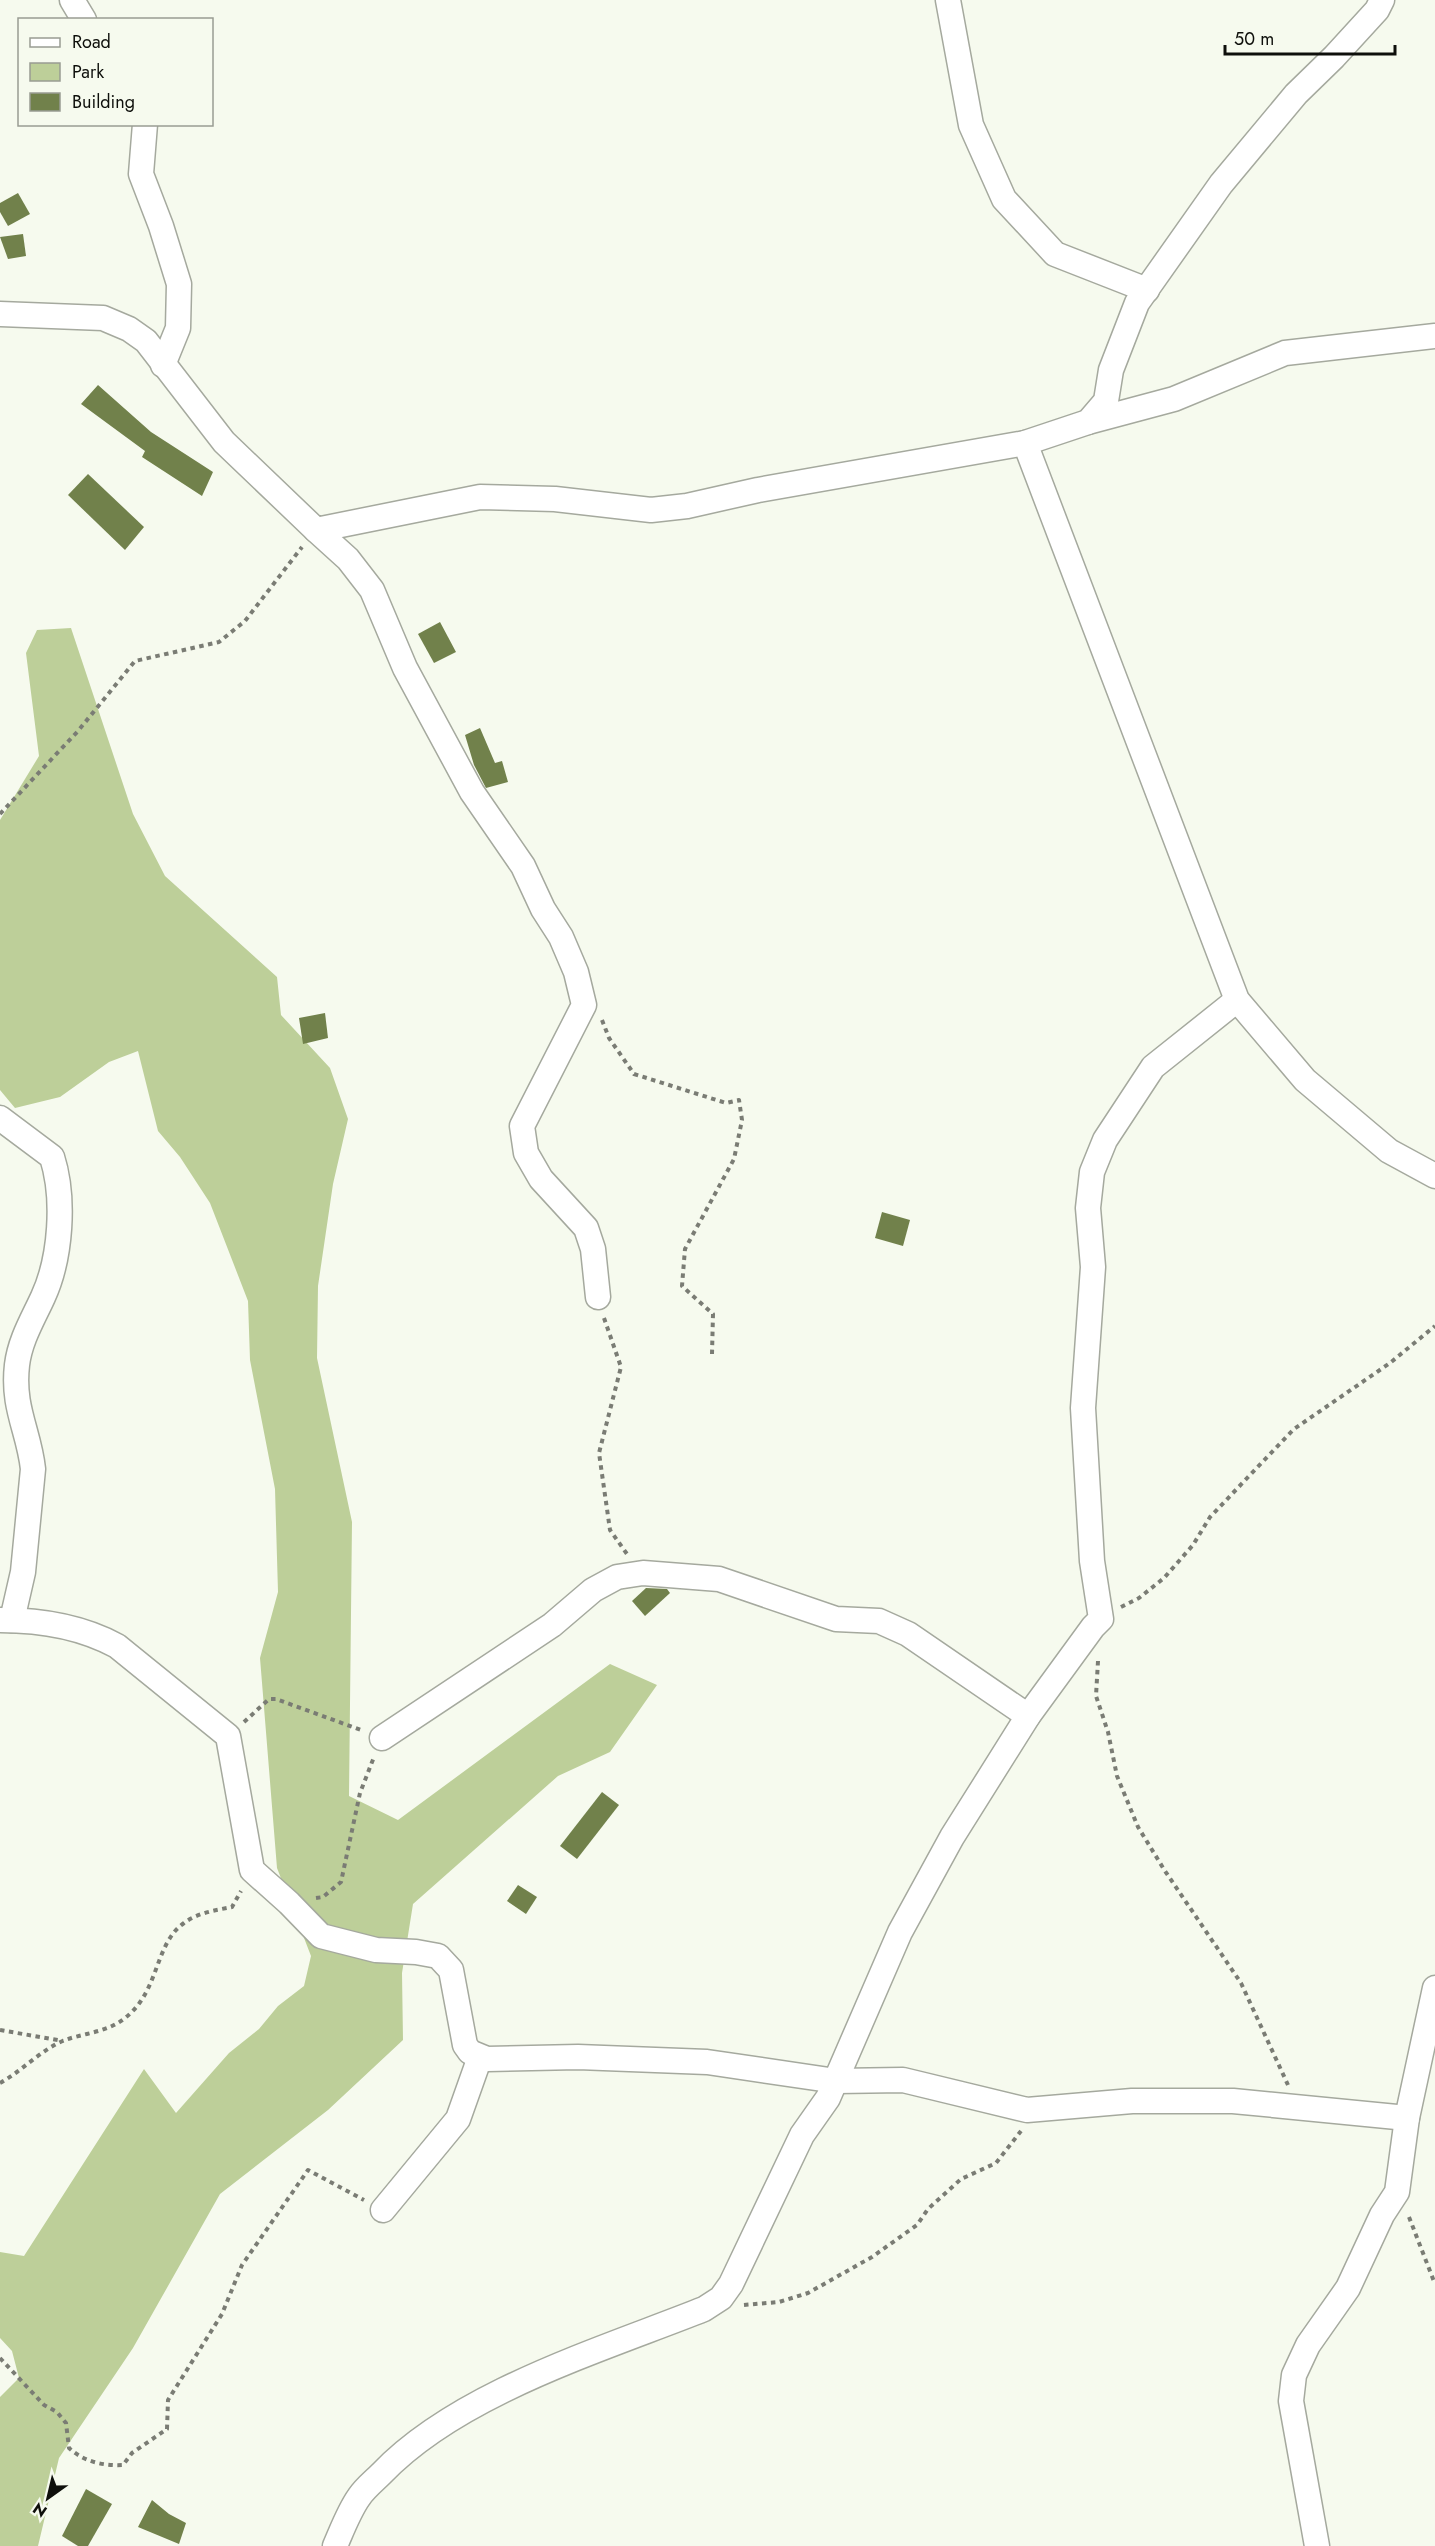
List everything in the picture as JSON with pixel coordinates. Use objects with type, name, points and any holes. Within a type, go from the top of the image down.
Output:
[{"type":"street","points":[[72,0],[83,18]]},
{"type":"street","points":[[948,0],[971,125],[1004,199],[1055,254],[1147,290]]},
{"type":"street","points":[[1088,422],[1106,401],[1111,370],[1137,303],[1221,184],[1296,94],[1342,49],[1377,10],[1382,0]]},
{"type":"street","points":[[145,126],[141,174],[161,226],[179,284],[178,328],[163,366]]},
{"type":"street","points":[[0,314],[103,318],[129,329],[146,341],[163,366],[224,442],[348,559],[372,590],[405,668],[472,792],[523,866],[543,909],[561,937],[576,972],[584,1005],[522,1126],[526,1154],[541,1179],[586,1228],[593,1249],[598,1298]]},
{"type":"street","points":[[316,530],[480,496],[555,499],[651,510],[1024,443],[1088,422],[1174,399],[1285,353],[1435,336]]},
{"type":"street","points":[[1024,443],[1237,1000],[1305,1080],[1389,1151],[1435,1176]]},
{"type":"street","points":[[335,2546],[360,2496],[396,2459],[425,2435],[459,2414],[530,2379],[586,2354],[704,2309],[721,2298],[731,2284],[802,2135],[828,2098],[869,1998],[900,1932],[952,1837],[1028,1716],[1101,1619],[1092,1561],[1083,1408],[1093,1267],[1088,1208],[1092,1172],[1105,1140],[1153,1067],[1237,1000]]},
{"type":"street","points":[[0,1118],[52,1157],[58,1202],[53,1268],[43,1297],[30,1319],[17,1363],[18,1407],[33,1469],[23,1572],[6,1620],[84,1631],[117,1646],[228,1736],[252,1870],[289,1903],[313,1929],[330,1940],[375,1950],[416,1952],[438,1956],[450,1970],[465,2045],[470,2052],[480,2057],[708,2062],[836,2080],[903,2080],[1027,2110],[1132,2101],[1222,2101],[1407,2118]]},
{"type":"street","points":[[382,1737],[552,1625],[593,1590],[617,1577],[635,1574],[682,1574],[719,1579],[836,1619],[879,1621],[889,1624],[908,1634],[1028,1716]]},
{"type":"street","points":[[1317,2546],[1291,2401],[1294,2376],[1308,2344],[1348,2288],[1382,2215],[1397,2192],[1407,2118],[1435,1988]]},
{"type":"street","points":[[383,2210],[458,2119],[480,2057]]},
{"type":"path","points":[[0,814],[78,731],[135,661],[219,642],[245,621],[316,530]]},
{"type":"path","points":[[584,1005],[596,1006],[609,1038],[634,1074],[726,1103],[739,1100],[742,1120],[734,1159],[685,1250],[682,1286],[713,1314],[712,1354]]},
{"type":"path","points":[[598,1298],[621,1367],[599,1453],[610,1530],[624,1548],[635,1574]]},
{"type":"path","points":[[1298,2107],[1242,1983],[1143,1836],[1117,1776],[1108,1732],[1096,1696],[1101,1619],[1139,1598],[1164,1578],[1193,1545],[1210,1517],[1294,1429],[1390,1363],[1435,1326]]},
{"type":"path","points":[[228,1736],[269,1700],[276,1699],[382,1737],[360,1793],[341,1882],[323,1897],[289,1903]]},
{"type":"path","points":[[0,2083],[64,2041],[117,2024],[126,2018],[147,1995],[163,1950],[177,1929],[199,1915],[232,1907],[252,1870]]},
{"type":"path","points":[[0,2030],[64,2041]]},
{"type":"path","points":[[721,2298],[750,2306],[779,2302],[808,2293],[872,2257],[916,2225],[928,2209],[961,2179],[996,2163],[1037,2109]]},
{"type":"path","points":[[0,2358],[44,2405],[66,2423],[69,2448],[78,2456],[107,2466],[123,2465],[132,2453],[167,2429],[168,2400],[222,2314],[242,2265],[308,2170],[383,2210]]},
{"type":"path","points":[[1397,2192],[1435,2284]]},
{"type":"green space","points":[[71,628],[133,814],[165,876],[277,977],[281,1015],[330,1068],[348,1119],[333,1184],[318,1286],[317,1358],[352,1522],[349,1796],[398,1820],[610,1664],[657,1685],[610,1752],[558,1776],[413,1904],[402,1973],[403,2040],[328,2110],[220,2194],[133,2348],[59,2458],[38,2546],[0,2546],[0,2397],[19,2378],[12,2351],[0,2338],[0,2252],[24,2256],[144,2069],[176,2113],[229,2053],[259,2029],[278,2006],[304,1986],[311,1956],[277,1868],[260,1658],[278,1592],[275,1489],[250,1360],[248,1301],[210,1203],[180,1157],[158,1131],[138,1051],[109,1062],[60,1097],[15,1108],[0,1090],[0,820],[39,756],[26,653],[37,630]]},
{"type":"building","points":[[18,193],[30,214],[8,226],[0,212],[0,203]]},
{"type":"building","points":[[23,234],[26,256],[8,259],[0,237]]},
{"type":"building","points":[[98,385],[151,432],[213,472],[202,496],[142,457],[145,451],[81,404]]},
{"type":"building","points":[[88,474],[144,527],[125,550],[68,495]]},
{"type":"building","points":[[440,622],[456,652],[434,663],[418,634]]},
{"type":"building","points":[[480,728],[495,763],[502,761],[508,782],[486,788],[474,765],[465,735]]},
{"type":"building","points":[[325,1013],[328,1038],[303,1044],[299,1018]]},
{"type":"building","points":[[882,1212],[910,1220],[903,1246],[875,1238]]},
{"type":"building","points":[[646,1588],[667,1589],[670,1593],[645,1616],[632,1601]]},
{"type":"building","points":[[602,1792],[619,1805],[577,1859],[560,1846]]},
{"type":"building","points":[[518,1885],[537,1897],[526,1914],[507,1901]]},
{"type":"building","points":[[86,2489],[112,2504],[88,2546],[78,2546],[62,2536]]},
{"type":"building","points":[[152,2500],[169,2514],[186,2523],[179,2544],[138,2527]]}]
